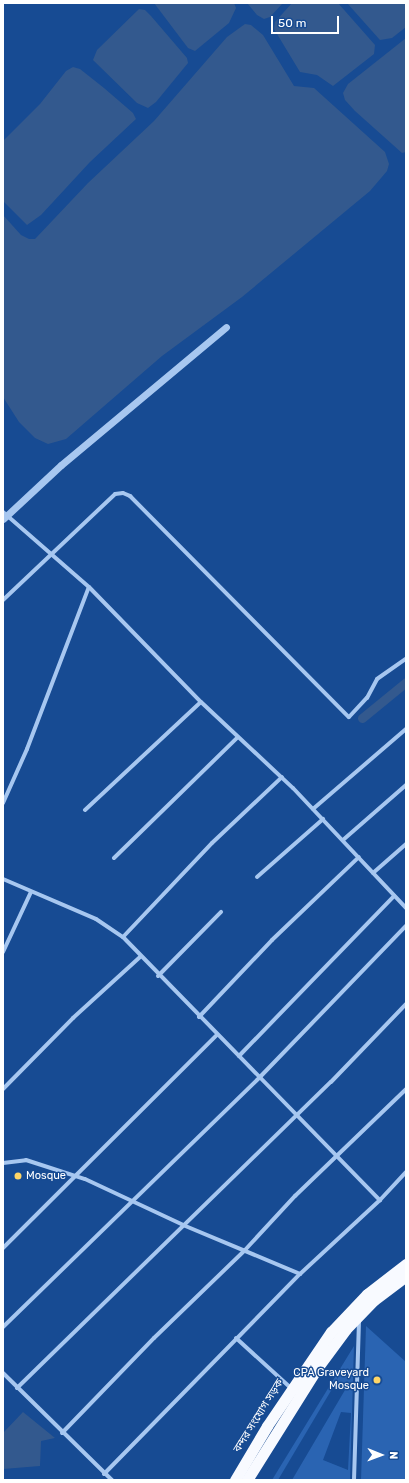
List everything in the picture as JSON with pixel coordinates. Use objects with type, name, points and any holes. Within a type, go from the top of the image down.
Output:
[{"type":"highway","name":"বন্দর সংযোগ সড়ক","points":[[236,1480],[316,1352],[348,1312],[406,1264]]},
{"type":"highway","name":"বন্দর সংযোগ সড়ক","points":[[247,1480],[318,1367],[346,1329],[374,1300],[406,1276]]},
{"type":"street","points":[[226,327],[61,465],[4,515],[89,587],[201,702],[282,778],[343,840],[394,896],[404,903],[406,908]]},
{"type":"street","points":[[3,600],[115,494],[123,493],[130,496],[349,717],[367,698],[377,679],[406,659]]},
{"type":"street","points":[[3,803],[27,749],[89,587]]},
{"type":"street","points":[[85,810],[201,702]]},
{"type":"street","points":[[312,809],[406,729]]},
{"type":"street","points":[[114,858],[238,738]]},
{"type":"street","points":[[123,937],[212,843],[282,778]]},
{"type":"street","points":[[343,840],[406,785]]},
{"type":"street","points":[[257,877],[323,820]]},
{"type":"street","points":[[373,873],[406,844]]},
{"type":"street","points":[[199,1017],[272,940],[359,858]]},
{"type":"street","points":[[3,878],[31,892],[96,919],[123,937],[158,976],[260,1077],[380,1200]]},
{"type":"street","points":[[3,952],[31,892]]},
{"type":"street","points":[[238,1056],[394,896]]},
{"type":"street","points":[[158,976],[221,912]]},
{"type":"street","points":[[3,1327],[260,1077],[406,926]]},
{"type":"street","points":[[3,1089],[73,1018],[140,957]]},
{"type":"street","points":[[17,1388],[297,1115],[406,1004]]},
{"type":"street","points":[[3,1248],[218,1035]]},
{"type":"street","points":[[62,1433],[154,1338],[245,1250],[295,1196],[406,1089]]},
{"type":"street","points":[[3,1163],[26,1160],[76,1176],[132,1200],[183,1225],[300,1274]]},
{"type":"street","points":[[104,1474],[300,1274],[380,1200],[406,1172]]},
{"type":"street","points":[[354,1480],[359,1316]]},
{"type":"street","points":[[236,1338],[292,1389]]},
{"type":"street","points":[[3,1373],[62,1433],[112,1480]]},
{"type":"shaded area","points":[[154,3],[234,3],[236,8],[229,23],[195,51],[188,48]]},
{"type":"shaded area","points":[[247,3],[283,3],[270,17],[264,19],[257,15]]},
{"type":"shaded area","points":[[292,3],[338,3],[375,45],[374,54],[333,86],[317,75],[300,72],[274,29],[275,22]]},
{"type":"shaded area","points":[[347,3],[406,3],[406,27],[392,38],[380,40]]},
{"type":"shaded area","points":[[139,9],[145,10],[151,16],[187,58],[188,63],[156,102],[148,108],[137,103],[93,60],[97,50]]},
{"type":"shaded area","points":[[245,24],[251,25],[263,35],[294,86],[314,88],[385,152],[389,164],[387,171],[370,191],[242,297],[162,356],[66,439],[48,444],[35,438],[19,422],[3,397],[3,215],[21,235],[29,239],[35,239],[88,183],[154,121],[227,37]]},
{"type":"shaded area","points":[[406,38],[406,152],[402,153],[355,111],[345,100],[343,93],[348,84]]},
{"type":"shaded area","points":[[73,67],[80,69],[104,88],[133,113],[136,119],[90,162],[41,215],[27,225],[3,201],[3,141],[40,104],[66,71]]},
{"type":"shaded area","points":[[366,1326],[406,1362],[406,1480],[361,1480]]},
{"type":"shaded area","points":[[354,1346],[350,1480],[292,1480],[345,1390],[335,1384],[278,1480],[272,1480]],"holes":[[[341,1412],[351,1413],[348,1470],[323,1460]]]},
{"type":"shaded area","points":[[23,1412],[55,1438],[41,1441],[40,1466],[3,1469],[3,1433]]},
{"type":"waterway","points":[[362,718],[406,682]]},
{"type":"place","name":"Mosque","points":[[18,1176]]},
{"type":"place","name":"CPA Graveyard Mosque","points":[[377,1380]]}]
